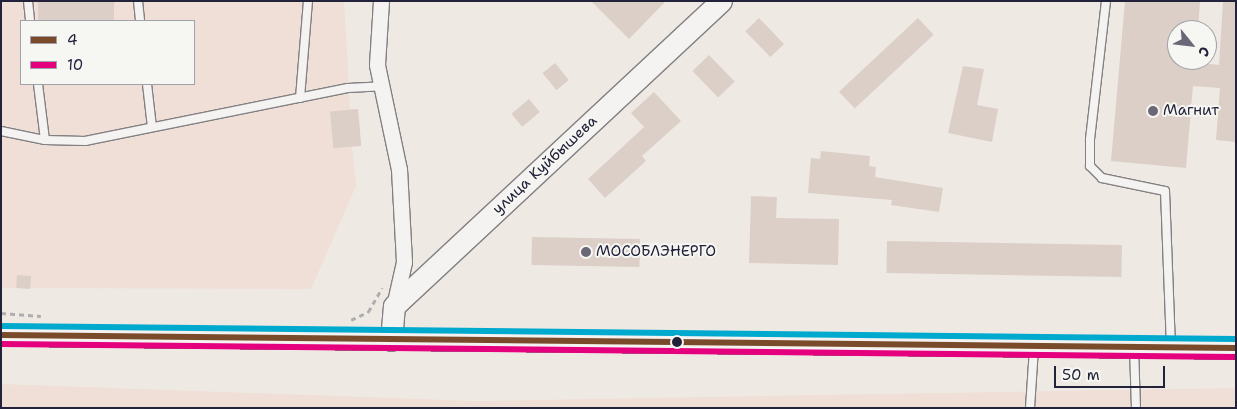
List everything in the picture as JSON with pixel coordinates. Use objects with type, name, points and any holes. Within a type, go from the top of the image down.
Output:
[{"type":"street","points":[[380,1],[377,65],[399,169],[404,262],[394,306],[391,340]]},
{"type":"street","name":"улица Куйбышева","points":[[394,306],[721,1]]},
{"type":"street","points":[[1,335],[1034,348],[1236,348]]},
{"type":"lane","points":[[28,1],[30,20]]},
{"type":"lane","points":[[138,1],[140,20]]},
{"type":"lane","points":[[300,98],[308,1]]},
{"type":"lane","points":[[1106,1],[1090,140],[1090,166],[1102,178],[1166,191],[1171,348]]},
{"type":"lane","points":[[38,85],[45,140]]},
{"type":"lane","points":[[147,85],[152,127]]},
{"type":"lane","points":[[1,131],[45,140],[85,141],[348,88],[382,86]]},
{"type":"lane","points":[[1030,408],[1034,348]]},
{"type":"lane","points":[[1134,348],[1136,408]]},
{"type":"path","points":[[348,322],[368,312],[386,281]]},
{"type":"path","points":[[1,313],[51,317]]},
{"type":"shaded area","points":[[1,1],[344,1],[350,109],[358,109],[361,146],[352,147],[356,186],[311,289],[1,288]]},
{"type":"shaded area","points":[[1,384],[474,401],[1236,388],[1236,408],[1,408]]},
{"type":"building","points":[[38,1],[114,1],[114,20],[38,20]]},
{"type":"building","points":[[591,1],[666,1],[629,39]]},
{"type":"building","name":"Магнит","points":[[1125,1],[1200,1],[1199,20],[1167,20],[1167,70],[1217,70],[1217,65],[1219,65],[1223,1],[1236,1],[1236,142],[1216,140],[1220,88],[1193,86],[1186,168],[1111,161]]},
{"type":"building","points":[[759,18],[784,44],[770,57],[745,31]]},
{"type":"building","points":[[918,18],[934,35],[855,108],[839,92]]},
{"type":"building","points":[[709,55],[735,82],[718,98],[692,71]]},
{"type":"building","points":[[555,63],[569,80],[556,90],[543,73]]},
{"type":"building","points":[[963,66],[984,69],[977,105],[998,109],[992,142],[948,133]]},
{"type":"building","points":[[654,92],[681,121],[642,156],[646,161],[605,198],[588,179],[644,127],[631,113]]},
{"type":"building","points":[[529,99],[540,112],[522,127],[511,114]]},
{"type":"building","points":[[358,109],[361,146],[333,148],[330,111]]},
{"type":"building","points":[[821,151],[870,156],[869,166],[876,167],[875,177],[943,188],[939,212],[891,205],[892,200],[808,193],[811,158],[820,159]]},
{"type":"building","points":[[751,196],[777,197],[776,218],[839,219],[838,265],[749,263]]},
{"type":"building","name":"МОСОБЛЭНЕРГО","points":[[532,237],[640,239],[639,267],[532,265]]},
{"type":"building","points":[[887,241],[1122,245],[1121,277],[886,273]]},
{"type":"building","points":[[17,275],[31,276],[30,289],[16,288]]},
{"type":"transit line","points":[[1,326],[1236,339]]},
{"type":"transit line","name":"4","points":[[1,335],[1236,348]]},
{"type":"transit line","name":"10","points":[[1,344],[1236,357]]},
{"type":"place","name":"Магнит","points":[[1153,111]]},
{"type":"place","name":"МОСОБЛЭНЕРГО","points":[[586,252]]}]
